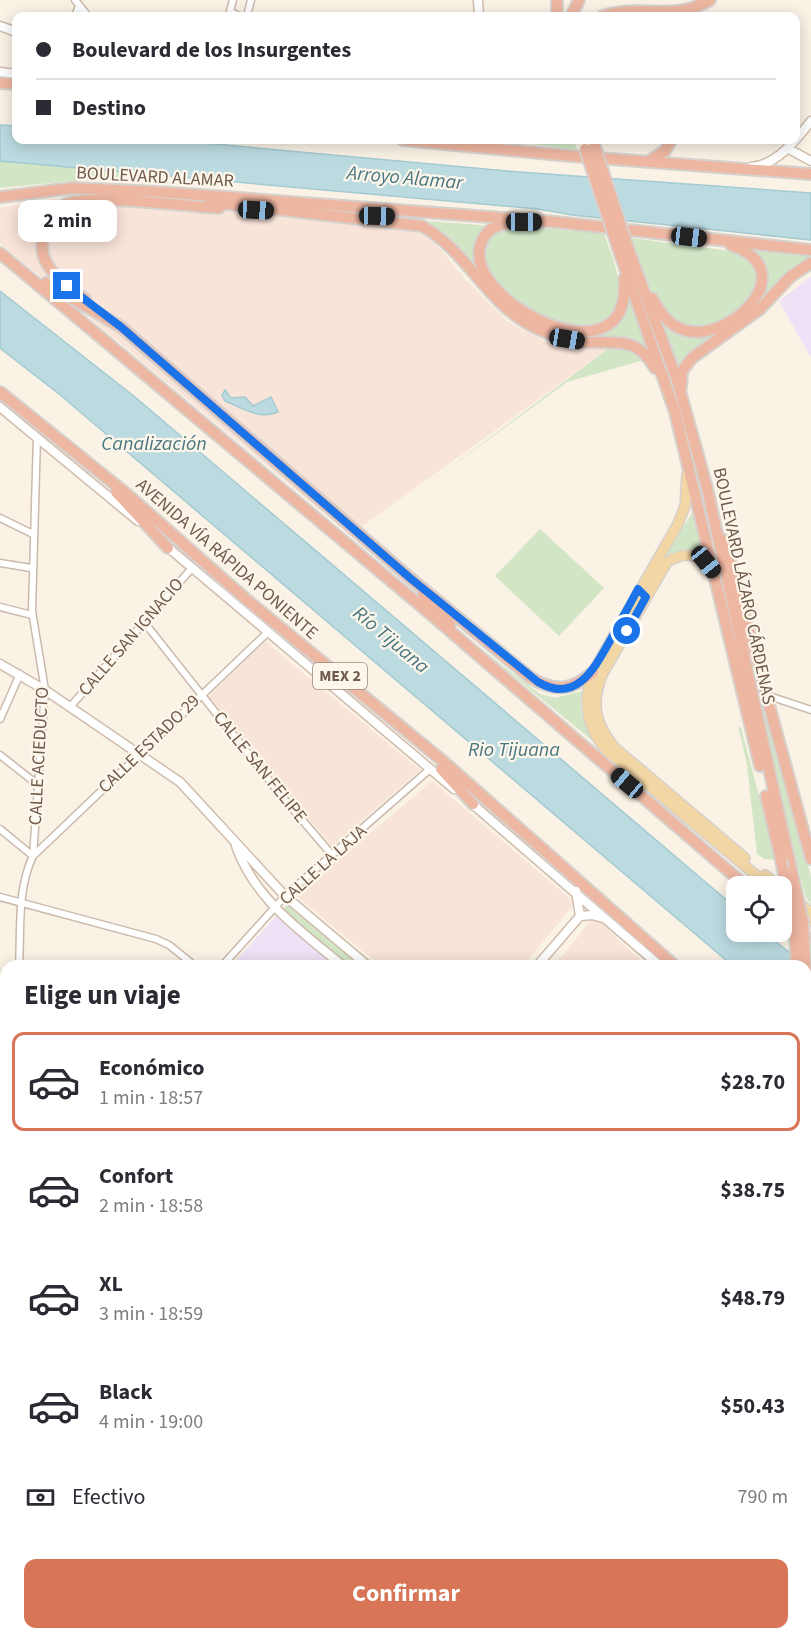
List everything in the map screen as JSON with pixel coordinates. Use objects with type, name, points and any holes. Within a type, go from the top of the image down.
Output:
[{"type":"highway","points":[[549,0],[557,9]]},
{"type":"highway","points":[[625,12],[682,12],[710,0]]},
{"type":"highway","points":[[449,144],[811,174]]},
{"type":"highway","points":[[485,144],[506,149]]},
{"type":"highway","points":[[507,144],[528,152]]},
{"type":"highway","name":"BOULEVARD LÁZARO CÁRDENAS","points":[[589,144],[623,248],[635,268],[688,416],[707,488],[803,922],[805,960]]},
{"type":"highway","points":[[646,162],[662,154],[668,144]]},
{"type":"highway","name":"BOULEVARD ALAMAR","points":[[0,197],[72,188],[159,192],[556,222],[811,250]]},
{"type":"highway","points":[[159,192],[279,212]]},
{"type":"highway","points":[[593,672],[570,687],[544,686],[410,578],[121,327],[47,267],[43,255],[43,238],[50,221],[65,204],[97,199],[307,214],[422,226],[446,241],[499,304],[528,324],[567,339],[618,341],[640,349],[655,366],[675,412]]},
{"type":"highway","points":[[307,214],[414,217],[476,215]]},
{"type":"highway","points":[[556,222],[507,223],[497,226],[489,231],[480,246],[479,261],[484,274],[500,292],[525,313],[547,324],[573,331],[589,332],[602,328],[614,318],[624,298],[621,261]]},
{"type":"highway","points":[[635,268],[658,308],[671,324],[688,332],[710,330],[748,308],[760,292],[763,278],[759,265],[747,252],[707,239]]},
{"type":"highway","name":"BOULEVARD LÁZARO CÁRDENAS","points":[[623,248],[621,261],[675,412],[687,457],[781,860],[794,921],[797,960]]},
{"type":"highway","points":[[0,253],[474,652],[734,876]]},
{"type":"highway","points":[[688,416],[681,382],[686,364],[760,309],[790,278],[811,263]]},
{"type":"highway","points":[[18,267],[121,327]]},
{"type":"highway","name":"AVENIDA VÍA RÁPIDA PONIENTE","points":[[0,392],[89,463],[247,600],[399,726],[668,960]]},
{"type":"highway","points":[[89,463],[168,548]]},
{"type":"highway","points":[[707,488],[736,581],[811,859]]},
{"type":"highway","points":[[410,578],[474,652]]},
{"type":"highway","points":[[399,726],[473,804]]},
{"type":"highway","points":[[792,925],[811,942]]},
{"type":"main road","points":[[687,457],[687,489],[683,513],[593,672],[586,702],[590,724],[600,742],[757,876]]},
{"type":"main road","points":[[714,572],[696,556],[687,554],[677,556],[667,562],[602,675],[594,704],[598,722],[614,747],[766,876]]},
{"type":"main road","points":[[638,589],[646,597]]},
{"type":"main road","points":[[792,898],[811,913]]},
{"type":"main road","points":[[792,905],[811,921]]},
{"type":"street","points":[[75,0],[84,12]]},
{"type":"street","points":[[77,12],[79,6]]},
{"type":"street","points":[[800,133],[811,121]]},
{"type":"street","points":[[742,168],[769,163],[791,144]]},
{"type":"street","points":[[787,148],[811,161]]},
{"type":"street","name":"AVENIDA VÍA RÁPIDA PONIENTE","points":[[0,407],[576,891],[653,960]]},
{"type":"street","name":"CALLE ACIEDUCTO","points":[[19,960],[25,872],[33,856],[45,690],[32,615],[31,568],[37,436]]},
{"type":"street","points":[[0,518],[33,534]]},
{"type":"street","points":[[0,563],[31,568]]},
{"type":"street","name":"CALLE SAN IGNACIO","points":[[70,707],[192,568]]},
{"type":"street","points":[[0,607],[32,615]]},
{"type":"street","name":"CALLE SAN FELIPE","points":[[144,622],[280,794],[332,855]]},
{"type":"street","name":"CALLE ESTADO 29","points":[[33,856],[267,633]]},
{"type":"street","points":[[0,664],[45,690],[184,785],[285,896],[361,960]]},
{"type":"street","points":[[0,719],[20,674]]},
{"type":"street","points":[[766,695],[811,710]]},
{"type":"street","points":[[0,755],[38,784]]},
{"type":"street","name":"CALLE LA LAJA","points":[[227,960],[285,896],[430,769]]},
{"type":"street","points":[[0,829],[33,856]]},
{"type":"street","points":[[235,843],[245,866],[274,908],[336,960]]},
{"type":"street","points":[[576,891],[580,916]]},
{"type":"street","points":[[0,897],[156,939],[169,945],[188,960]]},
{"type":"street","points":[[542,960],[580,916],[598,915],[608,920]]},
{"type":"shaded area","points":[[88,198],[203,203],[425,230],[465,279],[507,321],[552,345],[609,348],[350,535],[0,243],[0,208],[44,200]]},
{"type":"shaded area","points":[[811,276],[811,358],[779,301]]},
{"type":"shaded area","points":[[265,641],[420,770],[332,847],[208,697]]},
{"type":"shaded area","points":[[432,781],[575,903],[528,960],[374,960],[296,896]]},
{"type":"shaded area","points":[[276,916],[328,960],[236,960]]},
{"type":"shaded area","points":[[595,921],[601,923],[640,960],[559,960],[589,923]]},
{"type":"green space","points":[[532,144],[575,144],[577,150]]},
{"type":"green space","points":[[0,161],[145,174],[0,188]]},
{"type":"green space","points":[[428,221],[493,226],[477,248],[475,259],[479,274],[469,266],[442,232]]},
{"type":"green space","points":[[511,226],[604,233],[614,261],[619,289],[616,308],[607,319],[596,328],[559,325],[512,300],[484,266],[486,241],[499,229]]},
{"type":"green space","points":[[631,238],[739,252],[750,260],[759,279],[752,296],[735,313],[701,329],[685,327],[672,319],[660,305]]},
{"type":"green space","points":[[746,248],[811,255],[811,259],[753,308],[760,299],[765,286]]},
{"type":"green space","points":[[496,287],[557,333],[587,338],[612,330],[623,316],[629,295],[650,351],[625,338],[587,339],[557,334]]},
{"type":"green space","points":[[751,310],[680,369],[660,321],[680,334],[699,336]]},
{"type":"green space","points":[[618,347],[636,352],[644,360],[567,382],[432,481],[609,348]]},
{"type":"green space","points":[[694,510],[702,552],[684,549],[665,556]]},
{"type":"green space","points":[[540,529],[604,588],[559,636],[495,576]]},
{"type":"green space","points":[[475,644],[540,694],[555,698],[583,691],[581,704],[583,718],[594,742]]},
{"type":"green space","points":[[755,687],[767,721],[811,876],[811,904],[806,898],[762,733]]},
{"type":"green space","points":[[738,726],[741,728],[776,860],[764,859],[757,854],[747,765]]},
{"type":"green space","points":[[285,906],[288,906],[353,960],[343,960],[284,911]]},
{"type":"water","name":"Arroyo Alamar","points":[[0,125],[12,126],[12,144],[214,144],[519,172],[811,193],[811,240],[572,215],[538,209],[0,161]]},
{"type":"water","name":"Rio Tijuana","points":[[0,291],[135,397],[726,899],[726,942],[776,942],[799,960],[726,960],[59,394],[0,348]]},
{"type":"water","points":[[225,390],[231,398],[245,397],[253,406],[271,397],[278,412],[264,415],[244,410],[225,401],[222,395]]},
{"type":"route","points":[[67,286],[121,327],[410,578],[531,678],[544,686],[562,689],[583,681],[593,672],[638,589],[646,597],[627,631]]},
{"type":"water label","name":"Canalización","points":[[154,444]]},
{"type":"water label","name":"Río Tijuana","points":[[391,640]]}]
